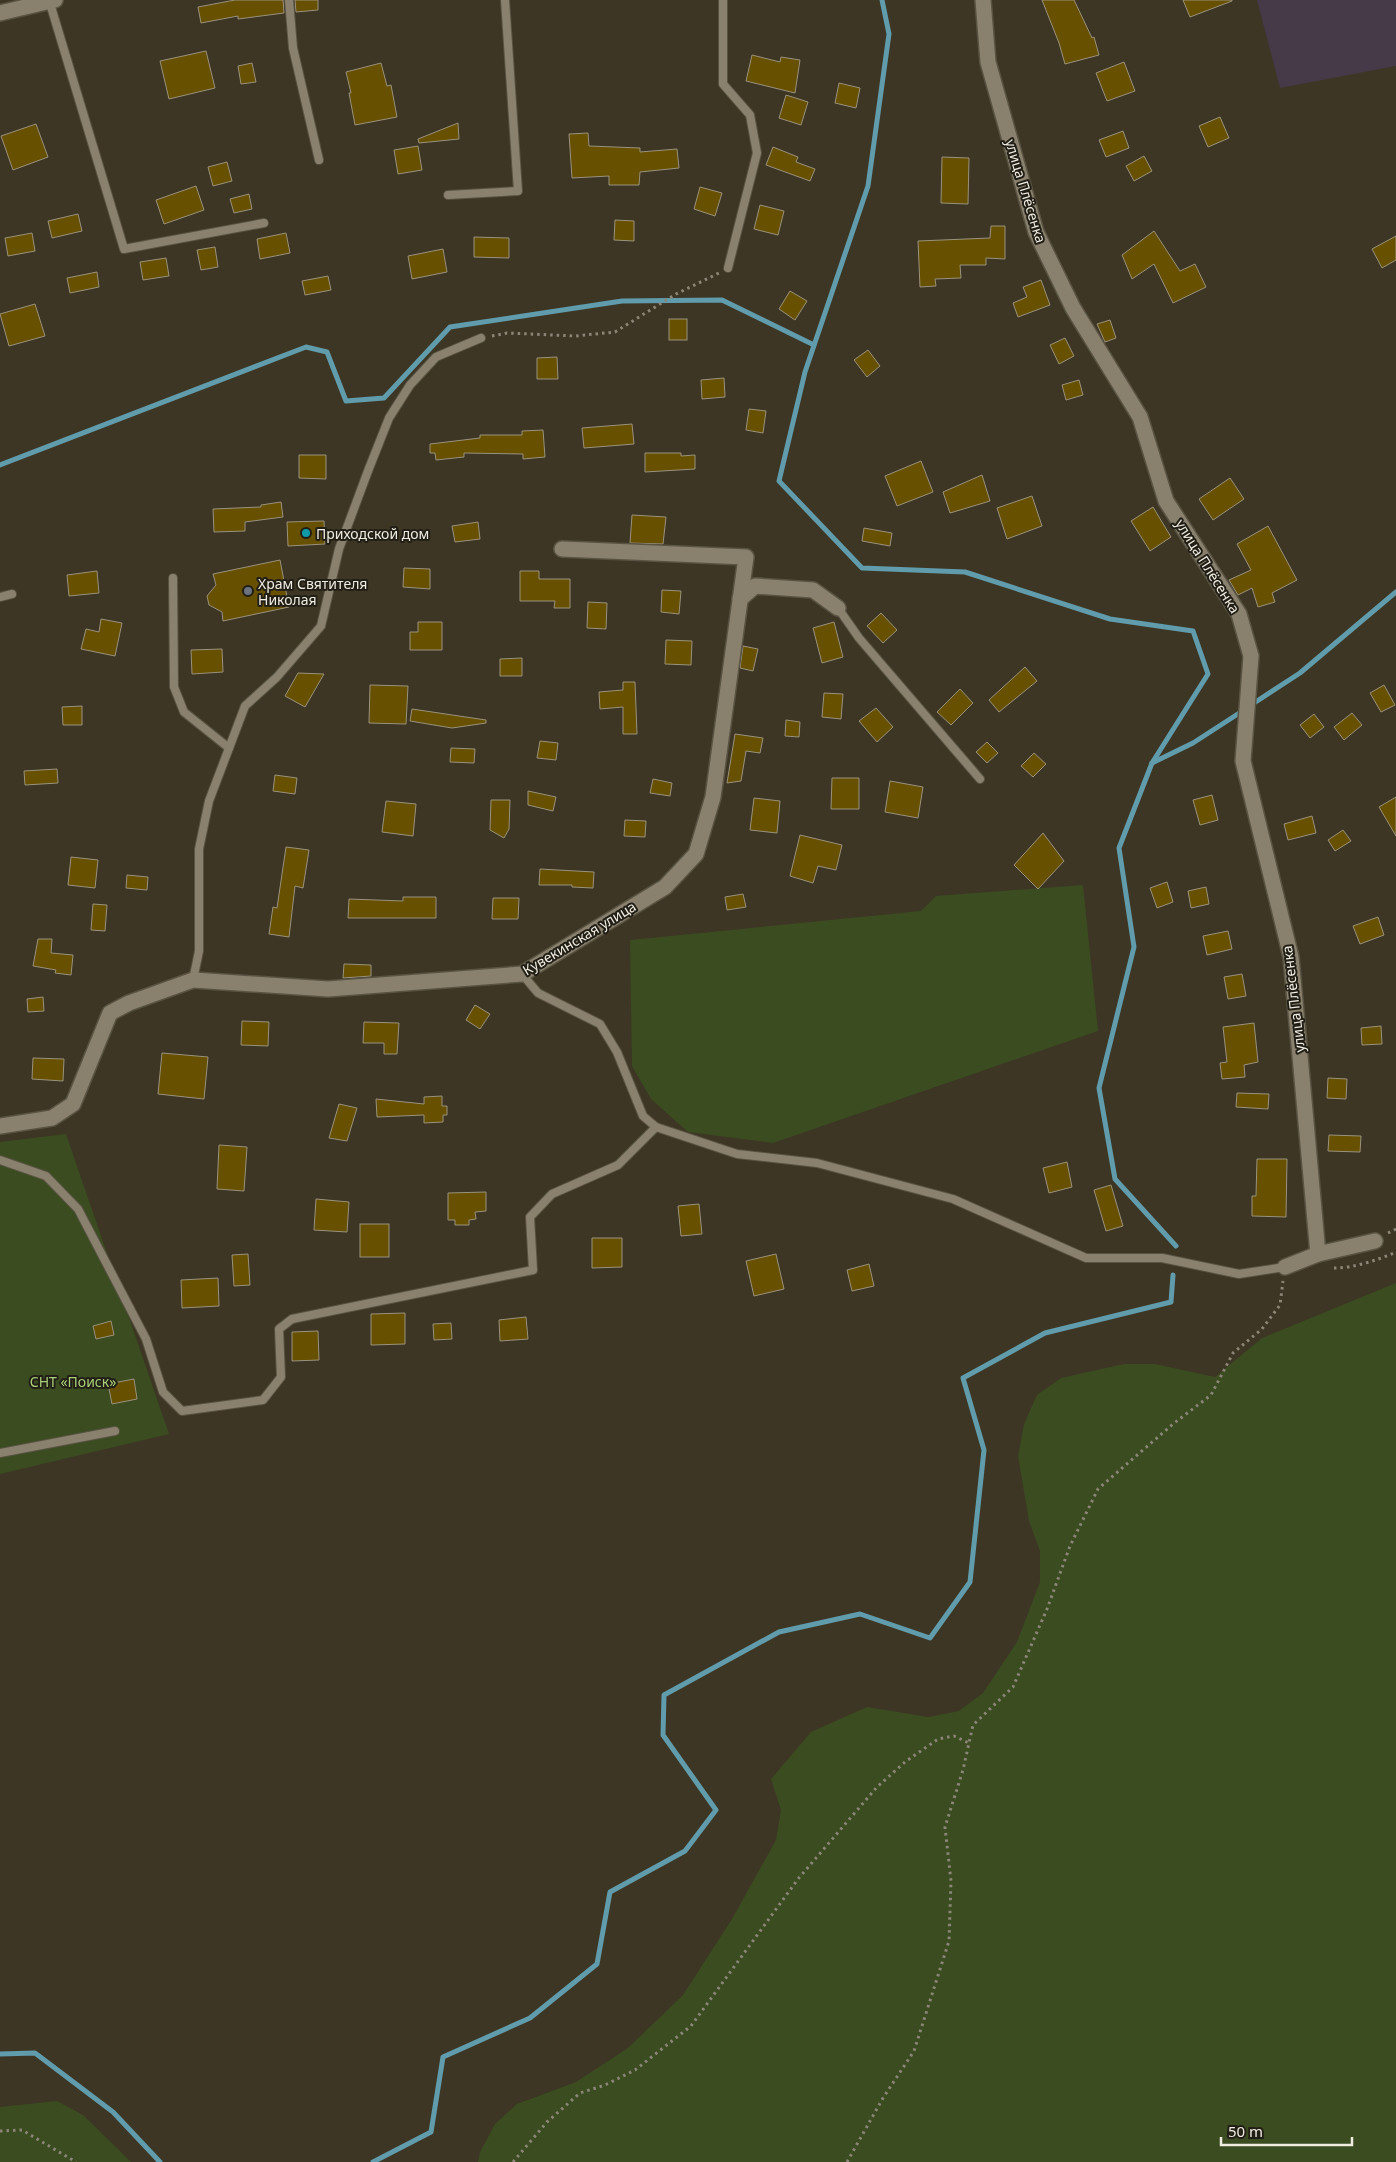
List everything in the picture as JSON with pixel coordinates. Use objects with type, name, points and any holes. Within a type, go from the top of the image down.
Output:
[{"type":"street","points":[[0,13],[51,0]]},
{"type":"street","name":"улица Плёсенка","points":[[983,0],[988,62],[1036,232],[1073,308],[1140,417],[1166,502],[1239,614],[1251,656],[1244,761],[1291,957],[1318,1254]]},
{"type":"street","name":"Кувекинская улица","points":[[0,1126],[52,1118],[73,1104],[110,1013],[129,1003],[193,980],[328,990],[522,974],[664,887],[696,854],[713,797],[746,557],[562,549]]},
{"type":"street","points":[[740,599],[755,586],[813,590],[838,608]]},
{"type":"street","points":[[1285,1267],[1318,1254],[1375,1241]]},
{"type":"lane","points":[[51,0],[124,248],[264,223]]},
{"type":"lane","points":[[289,0],[293,48],[319,160]]},
{"type":"lane","points":[[448,195],[518,192],[505,0]]},
{"type":"lane","points":[[723,0],[724,84],[750,114],[757,153],[728,268]]},
{"type":"lane","points":[[193,980],[199,951],[199,849],[209,801],[245,706],[277,677],[321,626],[339,549],[389,418],[410,385],[436,357],[481,338]]},
{"type":"lane","points":[[173,578],[174,687],[184,712],[230,748]]},
{"type":"lane","points":[[0,597],[12,594]]},
{"type":"lane","points":[[838,608],[859,638],[980,779]]},
{"type":"lane","points":[[522,974],[538,993],[600,1024],[617,1052],[643,1116],[656,1127],[737,1154],[817,1163],[953,1200],[1086,1258],[1162,1258],[1239,1274],[1285,1267]]},
{"type":"lane","points":[[0,1160],[46,1176],[78,1209],[146,1339],[163,1392],[182,1410],[263,1400],[281,1377],[278,1329],[292,1319],[533,1270],[530,1217],[552,1194],[618,1165],[656,1127]]},
{"type":"lane","points":[[0,1453],[115,1431]]},
{"type":"path","points":[[481,338],[507,333],[574,336],[615,332],[676,294],[728,268]]},
{"type":"path","points":[[847,2162],[883,2098],[914,2050],[949,1941],[950,1881],[945,1827],[963,1770],[973,1725],[1013,1687],[1047,1609],[1070,1546],[1098,1489],[1173,1424],[1211,1395],[1233,1353],[1262,1329],[1280,1305],[1285,1267]]},
{"type":"path","points":[[513,2162],[547,2122],[580,2093],[605,2086],[635,2070],[692,2026],[798,1879],[877,1787],[905,1762],[938,1739],[954,1736],[969,1743]]},
{"type":"path","points":[[0,2130],[22,2130],[76,2162]]},
{"type":"shaded area","points":[[1257,0],[1396,0],[1396,66],[1280,88]]},
{"type":"green space","points":[[1083,885],[1098,1031],[773,1143],[688,1132],[651,1099],[632,1066],[630,940],[921,911],[936,896]]},
{"type":"green space","name":"СНТ «Поиск»","points":[[66,1134],[169,1434],[0,1474],[0,1142]]},
{"type":"green space","points":[[1396,1283],[1396,2162],[478,2162],[480,2152],[495,2124],[517,2104],[576,2082],[628,2048],[683,1995],[732,1919],[776,1840],[781,1810],[771,1779],[811,1732],[867,1707],[928,1717],[959,1711],[983,1693],[1017,1642],[1040,1582],[1040,1551],[1029,1521],[1018,1456],[1024,1424],[1037,1395],[1061,1378],[1124,1364],[1155,1364],[1215,1377],[1262,1338]]},
{"type":"green space","points":[[57,2101],[83,2115],[131,2162],[0,2162],[0,2107]]},
{"type":"building","points":[[235,0],[283,0],[284,13],[238,19],[238,16],[201,23],[198,7]]},
{"type":"building","points":[[295,0],[318,0],[318,10],[296,12]]},
{"type":"building","points":[[1042,0],[1074,0],[1092,38],[1094,37],[1099,55],[1065,64]]},
{"type":"building","points":[[1183,0],[1232,0],[1232,1],[1190,17]]},
{"type":"building","points":[[206,51],[215,88],[169,99],[160,61]]},
{"type":"building","points":[[752,55],[780,62],[781,57],[800,60],[795,93],[746,81]]},
{"type":"building","points":[[1124,62],[1135,91],[1107,101],[1096,73]]},
{"type":"building","points":[[252,63],[256,82],[241,84],[238,66]]},
{"type":"building","points":[[381,63],[387,86],[391,85],[397,117],[355,125],[346,72]]},
{"type":"building","points":[[839,83],[860,88],[856,108],[835,103]]},
{"type":"building","points":[[786,95],[808,102],[801,125],[779,118]]},
{"type":"building","points":[[1220,117],[1229,138],[1208,147],[1199,126]]},
{"type":"building","points":[[458,123],[459,139],[419,143],[418,139]]},
{"type":"building","points":[[36,124],[48,157],[13,170],[1,136]]},
{"type":"building","points":[[1123,131],[1129,148],[1106,157],[1099,140]]},
{"type":"building","points":[[588,133],[589,146],[640,148],[640,152],[677,149],[679,168],[640,172],[639,185],[609,185],[609,176],[572,178],[569,134]]},
{"type":"building","points":[[418,146],[422,170],[398,174],[394,150]]},
{"type":"building","points":[[773,147],[798,157],[796,162],[815,169],[810,181],[766,165]]},
{"type":"building","points":[[1144,156],[1152,171],[1134,181],[1126,166]]},
{"type":"building","points":[[942,157],[969,158],[968,204],[941,203]]},
{"type":"building","points":[[227,162],[232,181],[213,186],[208,167]]},
{"type":"building","points":[[196,186],[204,210],[164,224],[156,200]]},
{"type":"building","points":[[700,187],[722,193],[715,216],[694,209]]},
{"type":"building","points":[[249,194],[252,209],[234,213],[230,199]]},
{"type":"building","points":[[760,205],[784,211],[778,235],[754,229]]},
{"type":"building","points":[[78,214],[82,231],[52,238],[48,221]]},
{"type":"building","points":[[615,220],[634,221],[634,241],[614,240]]},
{"type":"building","points":[[991,226],[1005,226],[1005,259],[986,258],[986,265],[960,265],[961,278],[935,279],[936,286],[920,287],[918,241],[990,238]]},
{"type":"building","points":[[1154,231],[1180,271],[1195,264],[1206,287],[1173,303],[1154,264],[1132,279],[1122,255]]},
{"type":"building","points":[[32,233],[35,251],[8,256],[5,238]]},
{"type":"building","points":[[286,233],[290,253],[260,259],[257,239]]},
{"type":"building","points":[[1396,236],[1396,260],[1382,268],[1372,249]]},
{"type":"building","points":[[474,237],[509,238],[509,258],[474,257]]},
{"type":"building","points":[[215,247],[218,267],[201,270],[197,250]]},
{"type":"building","points":[[443,249],[447,272],[412,279],[408,256]]},
{"type":"building","points":[[166,258],[169,276],[143,280],[140,262]]},
{"type":"building","points":[[97,272],[99,287],[70,293],[67,278]]},
{"type":"building","points":[[328,276],[331,290],[305,295],[302,281]]},
{"type":"building","points":[[1041,280],[1050,305],[1018,317],[1013,303],[1027,297],[1023,287]]},
{"type":"building","points":[[790,291],[807,301],[795,320],[779,309]]},
{"type":"building","points":[[35,304],[45,336],[9,346],[0,314]]},
{"type":"building","points":[[669,319],[687,319],[687,340],[669,340]]},
{"type":"building","points":[[1110,320],[1116,338],[1105,342],[1097,324]]},
{"type":"building","points":[[1065,338],[1074,356],[1059,364],[1050,345]]},
{"type":"building","points":[[868,350],[880,366],[867,377],[854,360]]},
{"type":"building","points":[[557,357],[558,379],[537,379],[537,358]]},
{"type":"building","points":[[724,378],[725,397],[702,399],[701,380]]},
{"type":"building","points":[[1079,380],[1083,395],[1066,400],[1062,385]]},
{"type":"building","points":[[749,409],[766,411],[763,433],[746,430]]},
{"type":"building","points":[[632,424],[634,444],[584,448],[582,428]]},
{"type":"building","points":[[543,430],[545,457],[523,459],[523,454],[464,453],[464,457],[436,460],[435,453],[430,453],[430,444],[480,438],[480,435],[522,435],[522,431]]},
{"type":"building","points":[[645,453],[681,453],[681,456],[695,455],[695,469],[645,472]]},
{"type":"building","points":[[299,455],[326,455],[326,479],[299,478]]},
{"type":"building","points":[[921,461],[933,492],[897,506],[885,476]]},
{"type":"building","points":[[982,475],[990,501],[950,513],[943,492]]},
{"type":"building","points":[[1230,478],[1244,499],[1213,520],[1199,499]]},
{"type":"building","points":[[1032,496],[1042,526],[1007,539],[997,508]]},
{"type":"building","points":[[281,502],[283,517],[245,522],[245,531],[214,532],[213,509],[261,507],[261,505]]},
{"type":"building","points":[[1153,507],[1171,537],[1150,551],[1131,521]]},
{"type":"building","points":[[632,515],[666,517],[663,544],[630,543]]},
{"type":"building","name":"Приходской дом","points":[[324,521],[325,544],[288,546],[287,522]]},
{"type":"building","points":[[478,522],[480,539],[455,542],[452,526]]},
{"type":"building","points":[[1268,526],[1297,580],[1272,593],[1275,602],[1258,607],[1252,588],[1238,595],[1229,580],[1251,570],[1237,544]]},
{"type":"building","points":[[864,528],[892,533],[890,546],[862,541]]},
{"type":"building","name":"Храм Святителя Николая","points":[[280,560],[289,607],[223,621],[222,612],[209,605],[207,596],[216,585],[213,574]]},
{"type":"building","points":[[404,568],[430,569],[430,589],[403,587]]},
{"type":"building","points":[[97,571],[99,593],[69,596],[67,575]]},
{"type":"building","points":[[520,571],[539,571],[539,579],[570,579],[570,608],[554,608],[555,601],[520,601]]},
{"type":"building","points":[[662,590],[681,591],[679,614],[661,612]]},
{"type":"building","points":[[588,602],[607,603],[606,629],[587,628]]},
{"type":"building","points":[[881,613],[897,630],[883,643],[867,626]]},
{"type":"building","points":[[101,619],[122,623],[115,656],[81,649],[86,629],[99,632]]},
{"type":"building","points":[[418,622],[442,622],[442,650],[410,650],[410,632],[418,632]]},
{"type":"building","points":[[834,622],[843,657],[822,663],[813,628]]},
{"type":"building","points":[[666,640],[692,641],[691,665],[665,664]]},
{"type":"building","points":[[743,646],[758,649],[753,671],[740,668]]},
{"type":"building","points":[[222,649],[223,672],[192,674],[191,650]]},
{"type":"building","points":[[522,658],[522,676],[500,676],[500,659]]},
{"type":"building","points":[[1025,667],[1037,681],[999,712],[989,700]]},
{"type":"building","points":[[298,673],[324,674],[305,707],[285,696]]},
{"type":"building","points":[[623,682],[635,682],[637,734],[623,734],[623,707],[600,709],[599,692],[623,690]]},
{"type":"building","points":[[370,685],[408,686],[406,724],[369,723]]},
{"type":"building","points":[[1384,685],[1395,705],[1381,712],[1370,693]]},
{"type":"building","points":[[960,689],[973,703],[951,725],[937,712]]},
{"type":"building","points":[[824,693],[843,694],[841,719],[822,717]]},
{"type":"building","points":[[82,706],[82,725],[63,725],[62,707]]},
{"type":"building","points":[[876,708],[893,727],[877,742],[859,721]]},
{"type":"building","points":[[412,709],[486,720],[486,723],[452,728],[410,721]]},
{"type":"building","points":[[1352,713],[1362,725],[1344,740],[1334,727]]},
{"type":"building","points":[[1314,714],[1324,727],[1310,738],[1300,725]]},
{"type":"building","points":[[786,720],[800,722],[799,737],[785,736]]},
{"type":"building","points":[[735,734],[763,738],[760,753],[746,751],[741,781],[727,783]]},
{"type":"building","points":[[540,741],[558,743],[556,760],[537,758]]},
{"type":"building","points":[[987,742],[998,753],[987,763],[976,752]]},
{"type":"building","points":[[451,748],[475,749],[474,763],[450,762]]},
{"type":"building","points":[[1034,753],[1046,764],[1033,777],[1021,766]]},
{"type":"building","points":[[57,769],[58,783],[25,785],[24,771]]},
{"type":"building","points":[[275,775],[297,778],[295,794],[273,791]]},
{"type":"building","points":[[832,778],[859,778],[859,809],[831,809]]},
{"type":"building","points":[[653,779],[672,783],[670,796],[650,793]]},
{"type":"building","points":[[890,781],[923,787],[918,818],[885,812]]},
{"type":"building","points":[[528,791],[556,797],[553,811],[528,805]]},
{"type":"building","points":[[1212,795],[1218,820],[1200,825],[1193,800]]},
{"type":"building","points":[[1396,797],[1396,836],[1379,807]]},
{"type":"building","points":[[754,798],[780,801],[777,833],[750,830]]},
{"type":"building","points":[[491,800],[510,800],[509,829],[504,838],[490,830]]},
{"type":"building","points":[[386,801],[416,804],[413,836],[382,832]]},
{"type":"building","points":[[1312,816],[1316,833],[1288,840],[1284,824]]},
{"type":"building","points":[[625,820],[646,821],[645,837],[624,836]]},
{"type":"building","points":[[1343,830],[1351,841],[1335,851],[1328,840]]},
{"type":"building","points":[[1043,833],[1064,861],[1038,889],[1014,865]]},
{"type":"building","points":[[800,835],[842,845],[836,870],[818,866],[813,883],[790,876]]},
{"type":"building","points":[[286,847],[309,850],[303,888],[295,886],[289,937],[269,934],[273,907],[277,908]]},
{"type":"building","points":[[71,857],[98,860],[95,888],[68,885]]},
{"type":"building","points":[[540,869],[594,872],[593,888],[572,887],[572,885],[539,885]]},
{"type":"building","points":[[127,875],[148,877],[147,890],[126,888]]},
{"type":"building","points":[[1167,882],[1173,902],[1157,908],[1150,888]]},
{"type":"building","points":[[1206,887],[1209,904],[1191,908],[1188,891]]},
{"type":"building","points":[[743,894],[746,907],[727,910],[725,897]]},
{"type":"building","points":[[403,897],[436,897],[436,918],[348,918],[349,899],[403,901]]},
{"type":"building","points":[[493,898],[519,898],[518,919],[492,919]]},
{"type":"building","points":[[93,904],[107,905],[105,931],[91,930]]},
{"type":"building","points":[[1378,917],[1384,935],[1360,944],[1353,926]]},
{"type":"building","points":[[1228,931],[1232,949],[1207,955],[1203,936]]},
{"type":"building","points":[[38,939],[52,939],[51,953],[73,955],[71,975],[55,973],[56,970],[33,966]]},
{"type":"building","points":[[344,964],[371,965],[371,976],[343,978]]},
{"type":"building","points":[[1242,974],[1246,996],[1228,999],[1224,977]]},
{"type":"building","points":[[43,997],[44,1011],[28,1012],[27,999]]},
{"type":"building","points":[[475,1005],[490,1014],[480,1029],[466,1020]]},
{"type":"building","points":[[242,1021],[269,1022],[268,1046],[241,1045]]},
{"type":"building","points":[[364,1022],[399,1023],[397,1054],[384,1054],[384,1043],[363,1043]]},
{"type":"building","points":[[1254,1023],[1258,1062],[1244,1065],[1245,1077],[1222,1079],[1220,1063],[1227,1062],[1223,1027]]},
{"type":"building","points":[[1381,1026],[1382,1044],[1362,1045],[1361,1028]]},
{"type":"building","points":[[162,1053],[208,1057],[204,1099],[158,1094]]},
{"type":"building","points":[[33,1058],[64,1059],[63,1081],[32,1079]]},
{"type":"building","points":[[1328,1078],[1347,1079],[1346,1099],[1327,1098]]},
{"type":"building","points":[[1237,1093],[1269,1094],[1268,1109],[1236,1107]]},
{"type":"building","points":[[442,1096],[442,1106],[447,1106],[447,1115],[443,1115],[443,1122],[424,1123],[424,1115],[377,1117],[376,1099],[424,1104],[424,1097]]},
{"type":"building","points":[[339,1104],[357,1108],[347,1141],[329,1138]]},
{"type":"building","points":[[1329,1135],[1361,1136],[1360,1152],[1328,1151]]},
{"type":"building","points":[[219,1145],[247,1147],[244,1191],[217,1189]]},
{"type":"building","points":[[1257,1159],[1287,1159],[1286,1217],[1252,1216],[1252,1196],[1256,1196]]},
{"type":"building","points":[[1067,1162],[1072,1187],[1049,1193],[1043,1168]]},
{"type":"building","points":[[1111,1185],[1123,1226],[1106,1231],[1094,1190]]},
{"type":"building","points":[[486,1192],[486,1211],[475,1212],[476,1219],[469,1220],[469,1225],[455,1225],[455,1220],[448,1220],[448,1193]]},
{"type":"building","points":[[316,1199],[349,1202],[347,1232],[314,1230]]},
{"type":"building","points":[[699,1204],[702,1234],[681,1236],[678,1206]]},
{"type":"building","points":[[360,1224],[389,1224],[389,1257],[360,1257]]},
{"type":"building","points":[[592,1238],[622,1238],[622,1267],[592,1268]]},
{"type":"building","points":[[248,1254],[250,1285],[234,1286],[232,1255]]},
{"type":"building","points":[[776,1254],[784,1289],[754,1296],[746,1261]]},
{"type":"building","points":[[869,1264],[874,1286],[852,1291],[847,1270]]},
{"type":"building","points":[[218,1278],[219,1306],[182,1308],[181,1280]]},
{"type":"building","points":[[405,1313],[405,1344],[371,1345],[371,1314]]},
{"type":"building","points":[[526,1317],[528,1339],[500,1341],[499,1320]]},
{"type":"building","points":[[111,1321],[114,1335],[96,1339],[93,1326]]},
{"type":"building","points":[[451,1323],[452,1339],[434,1340],[433,1324]]},
{"type":"building","points":[[318,1331],[319,1360],[292,1361],[292,1332]]},
{"type":"building","points":[[134,1379],[137,1399],[112,1404],[108,1384]]},
{"type":"waterway","points":[[882,0],[889,34],[868,186],[805,372],[779,481],[862,568],[965,572],[1110,619],[1193,631],[1208,674],[1152,763],[1119,848],[1134,947],[1099,1088],[1115,1179],[1176,1246]]},
{"type":"waterway","points":[[0,465],[306,347],[327,352],[346,401],[384,398],[450,327],[622,301],[722,300],[814,345]]},
{"type":"waterway","points":[[1251,705],[1300,673],[1396,592]]},
{"type":"waterway","points":[[1152,763],[1193,743],[1244,710]]},
{"type":"waterway","points":[[373,2162],[431,2132],[443,2057],[530,2018],[597,1964],[610,1892],[685,1851],[716,1810],[663,1735],[664,1695],[779,1632],[860,1614],[930,1638],[970,1582],[984,1450],[963,1378],[1045,1333],[1171,1302],[1173,1275]]},
{"type":"waterway","points":[[0,2054],[35,2053],[113,2112],[160,2162]]},
{"type":"place","name":"Приходской дом","points":[[306,533]]},
{"type":"place","name":"Храм Святителя Николая","points":[[248,591]]}]
